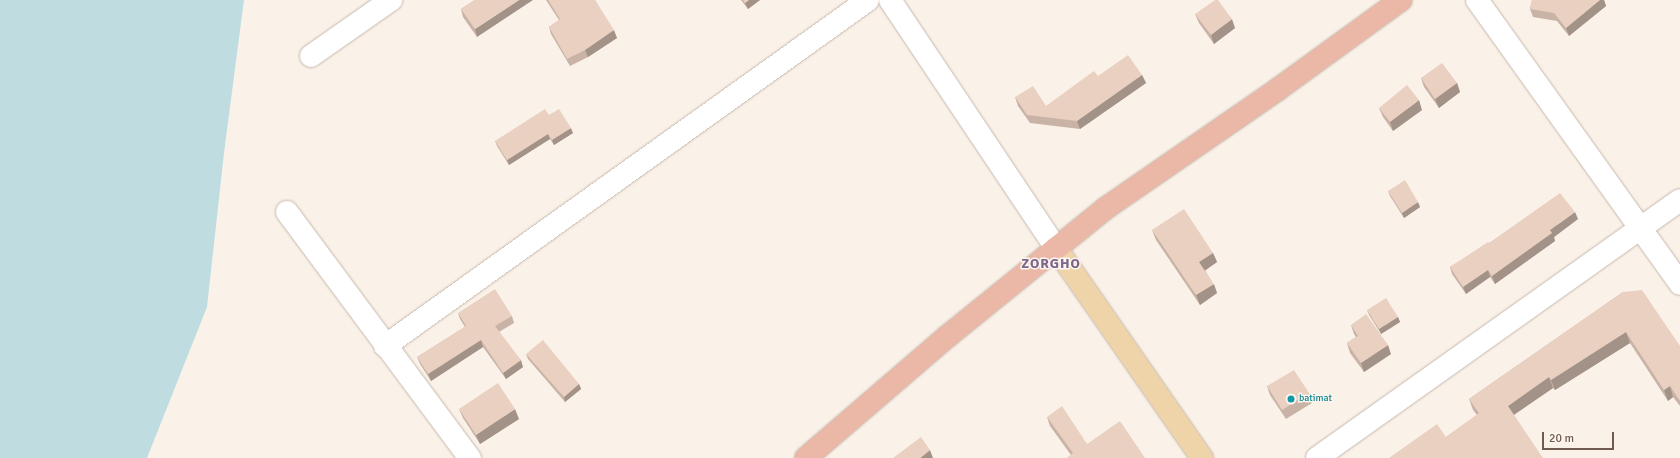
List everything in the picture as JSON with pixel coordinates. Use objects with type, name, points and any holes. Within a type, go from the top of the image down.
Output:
[{"type":"highway","points":[[806,458],[948,336],[1106,208],[1277,90],[1401,0]]},
{"type":"main road","points":[[1056,248],[1202,458]]},
{"type":"street","points":[[311,56],[391,0]]},
{"type":"street","points":[[385,346],[868,0]]},
{"type":"street","points":[[890,0],[1056,248]]},
{"type":"street","points":[[1478,0],[1680,284]]},
{"type":"street","points":[[1317,458],[1680,200]]},
{"type":"street","points":[[287,212],[385,346],[470,458]]},
{"type":"water","points":[[0,0],[244,0],[224,153],[207,307],[147,458],[0,458]]},
{"type":"building","points":[[475,0],[519,0],[475,29],[461,9]]},
{"type":"building","points":[[548,0],[595,0],[614,30],[585,50],[567,59],[549,27],[560,19]]},
{"type":"building","points":[[1215,0],[1218,0],[1232,19],[1211,35],[1195,14]]},
{"type":"building","points":[[1532,0],[1600,0],[1566,28],[1554,13],[1530,9]]},
{"type":"building","points":[[1128,55],[1142,75],[1077,121],[1027,115],[1015,97],[1033,86],[1046,106],[1094,71],[1098,76]]},
{"type":"building","points":[[1442,63],[1457,83],[1435,99],[1421,78]]},
{"type":"building","points":[[1407,85],[1419,100],[1390,122],[1379,108]]},
{"type":"building","points":[[545,109],[549,115],[559,109],[571,128],[552,140],[548,134],[507,160],[495,141]]},
{"type":"building","points":[[1405,180],[1418,202],[1402,213],[1388,191]]},
{"type":"building","points":[[1560,193],[1575,212],[1550,230],[1552,233],[1492,276],[1488,270],[1463,287],[1450,267],[1488,242],[1489,243]]},
{"type":"building","points":[[1184,209],[1213,253],[1199,262],[1214,284],[1196,295],[1152,230]]},
{"type":"building","points":[[495,289],[512,316],[495,326],[521,360],[503,373],[481,340],[428,374],[417,357],[466,326],[458,313]]},
{"type":"building","points":[[1642,290],[1680,346],[1680,401],[1670,386],[1664,390],[1626,332],[1551,380],[1549,377],[1508,406],[1543,458],[1389,458],[1437,424],[1446,437],[1479,413],[1469,399],[1623,292]]},
{"type":"building","points":[[1386,298],[1398,317],[1379,329],[1367,310]]},
{"type":"building","points":[[1366,314],[1388,345],[1361,363],[1347,343],[1358,336],[1351,325]]},
{"type":"building","points":[[543,340],[579,384],[564,397],[526,354]]},
{"type":"building","name":"batimat","points":[[1294,370],[1309,393],[1282,410],[1267,386]]},
{"type":"building","points":[[498,383],[515,409],[476,435],[459,409]]},
{"type":"building","points":[[1062,406],[1087,444],[1120,421],[1145,458],[1067,458],[1073,453],[1047,417]]},
{"type":"building","points":[[921,437],[930,450],[920,458],[893,458]]},
{"type":"place","name":"batimat","points":[[1291,399]]},
{"type":"district","name":"ZORGHO","points":[[1051,264]]}]
